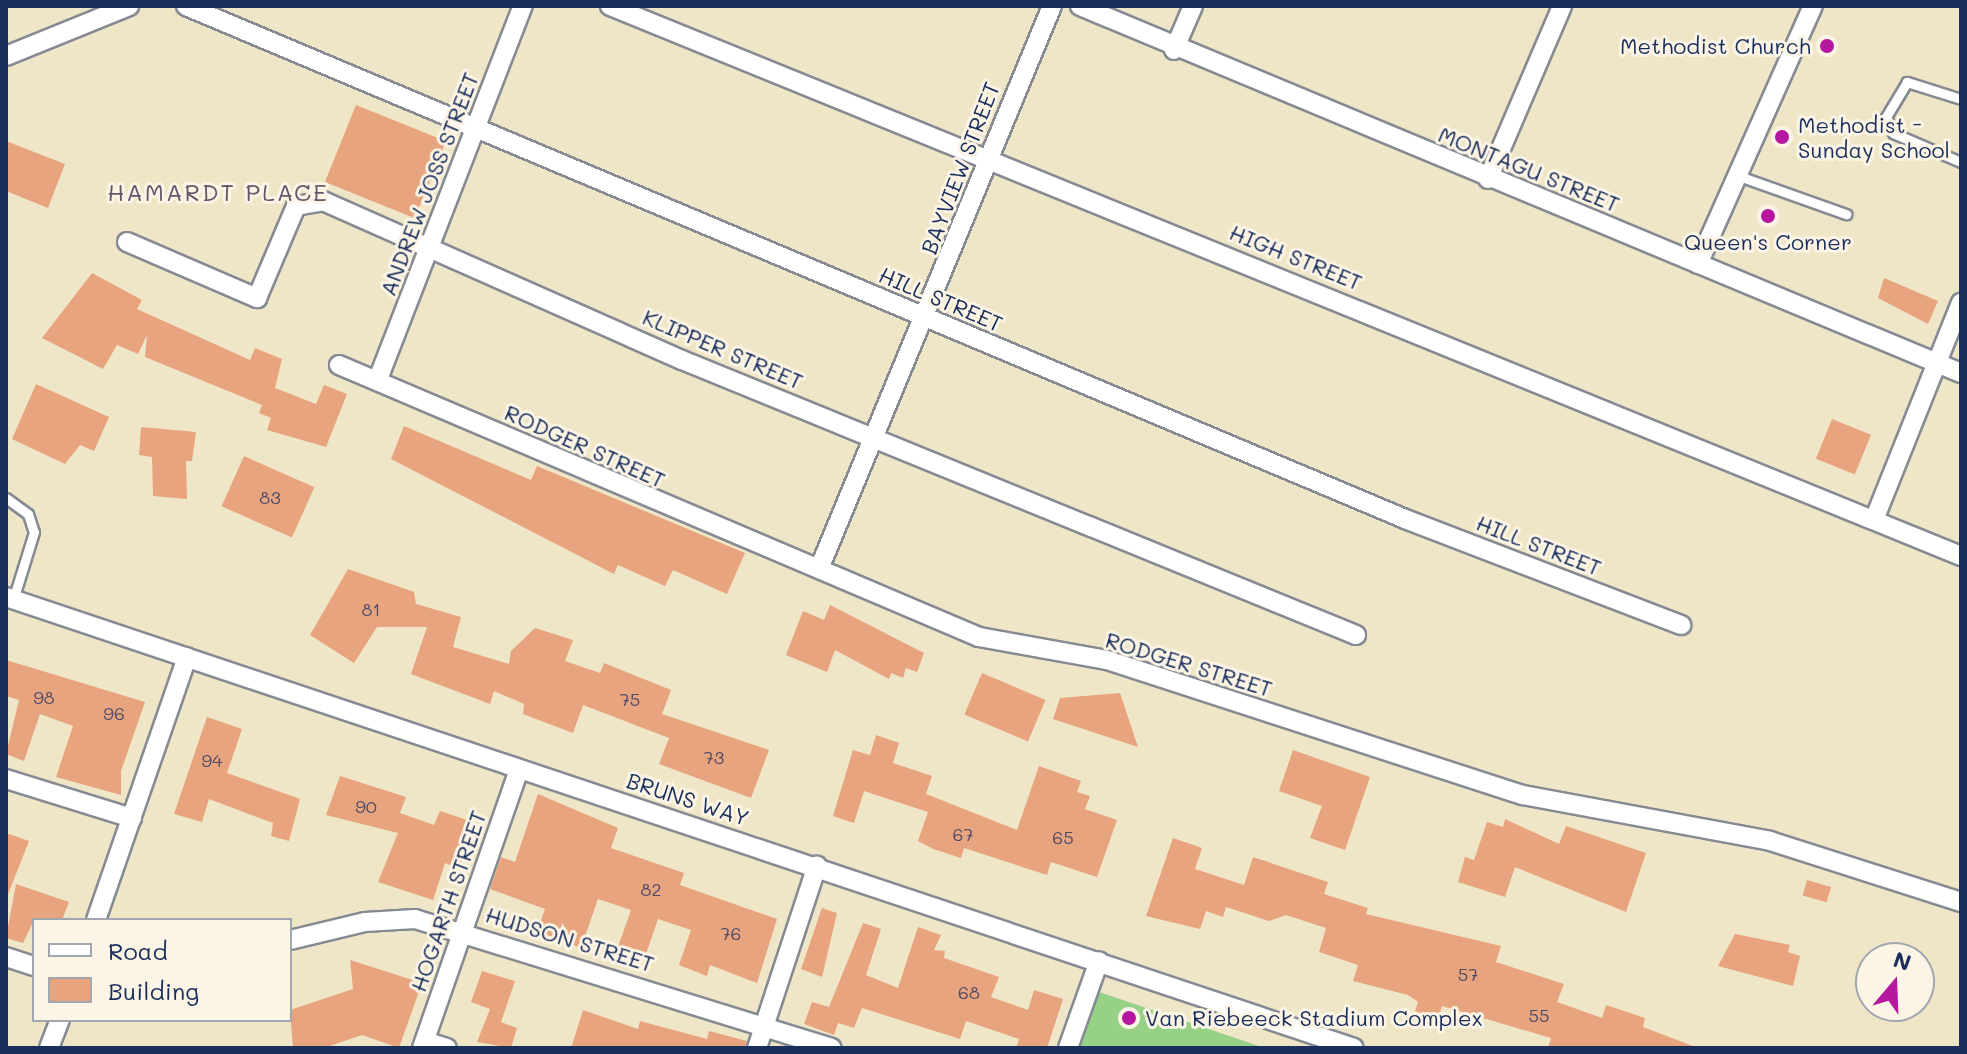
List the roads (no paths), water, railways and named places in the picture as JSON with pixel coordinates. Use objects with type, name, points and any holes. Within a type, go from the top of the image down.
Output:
[{"type":"street","points":[[6,56],[129,6]]},
{"type":"street","name":"HILL STREET","points":[[186,6],[478,126],[927,319],[1681,625]]},
{"type":"street","name":"ANDREW JOSS STREET","points":[[378,379],[523,6]]},
{"type":"street","name":"HIGH STREET","points":[[610,6],[987,156],[1961,556]]},
{"type":"street","name":"BAYVIEW STREET","points":[[819,569],[927,319],[987,156],[1052,6]]},
{"type":"street","name":"MONTAGU STREET","points":[[1080,6],[1174,50],[1961,373]]},
{"type":"street","points":[[1174,50],[1193,6]]},
{"type":"street","points":[[1488,179],[1562,6]]},
{"type":"street","points":[[1698,264],[1813,6]]},
{"type":"street","name":"KLIPPER STREET","points":[[127,242],[257,298],[296,206],[323,201],[876,438],[1356,635]]},
{"type":"street","points":[[1874,520],[1961,303]]},
{"type":"street","name":"RODGER STREET","points":[[339,365],[378,379],[646,501],[819,569],[979,637],[1107,660],[1523,795],[1810,851],[1961,902]]},
{"type":"street","name":"BRUNS WAY","points":[[10,598],[1354,1048]]},
{"type":"street","points":[[97,918],[187,657]]},
{"type":"street","name":"HOGARTH STREET","points":[[423,1044],[519,770]]},
{"type":"street","points":[[6,779],[132,818]]},
{"type":"street","points":[[757,1048],[817,866]]},
{"type":"street","name":"HUDSON STREET","points":[[292,940],[397,918],[464,931],[831,1048]]},
{"type":"street","points":[[6,957],[32,965]]},
{"type":"street","points":[[1068,1048],[1099,961]]},
{"type":"street","points":[[49,1048],[59,1022]]},
{"type":"street","points":[[423,1044],[447,1048]]},
{"type":"lane","points":[[1961,99],[1907,82],[1886,117],[1893,133],[1961,162]]},
{"type":"lane","points":[[1739,176],[1846,214]]},
{"type":"lane","points":[[6,498],[28,514],[34,532],[10,598]]},
{"type":"place","name":"Methodist Church","points":[[1827,46]]},
{"type":"place","name":"Methodist - Sunday School","points":[[1782,137]]},
{"type":"place","name":"Queen's Corner","points":[[1768,216]]},
{"type":"place","name":"Van Riebeeck Stadium Complex","points":[[1129,1018]]},
{"type":"district","name":"HAMARDT PLACE","points":[[218,192]]}]
